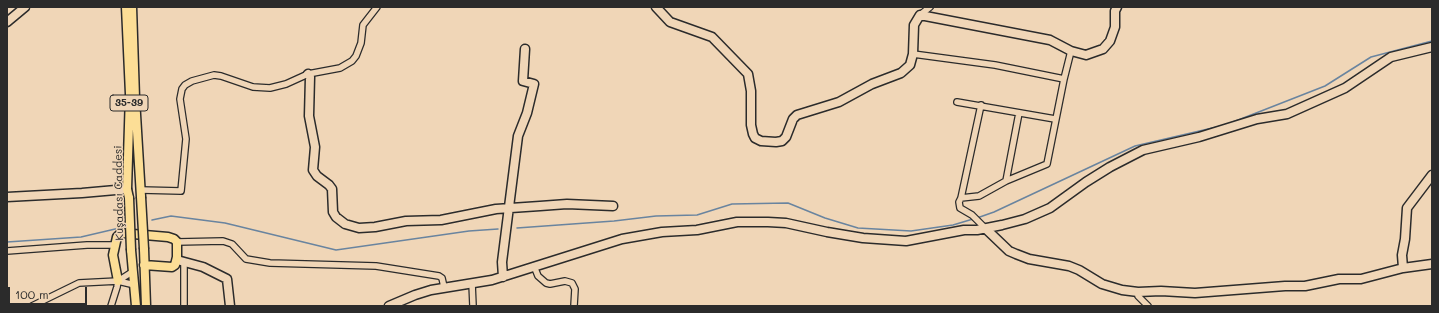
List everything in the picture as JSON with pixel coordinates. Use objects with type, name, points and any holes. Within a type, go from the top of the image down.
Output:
[{"type":"main road","name":"Kuşadası Caddesi","points":[[126,7],[130,94],[127,189],[129,198],[132,272],[135,285],[136,306]]},
{"type":"main road","name":"Kuşadası Caddesi","points":[[132,7],[135,98],[146,306]]},
{"type":"main road","points":[[118,281],[113,255],[117,237],[121,233],[168,237],[174,239],[180,261],[172,267],[144,265]]},
{"type":"street","points":[[7,22],[25,7]]},
{"type":"street","points":[[141,193],[181,191],[186,139],[180,99],[182,89],[185,85],[192,81],[214,75],[253,87],[270,88],[286,84],[308,74],[340,68],[356,56],[361,44],[363,25],[378,7]]},
{"type":"street","points":[[656,7],[670,22],[712,37],[748,74],[751,91],[751,125],[753,134],[755,138],[761,141],[776,142],[782,141],[786,137],[793,119],[797,115],[839,102],[872,84],[901,73],[910,65],[913,54],[914,25],[920,15],[930,7]]},
{"type":"street","points":[[920,15],[1050,40],[1071,51],[1086,55],[1103,49],[1110,41],[1115,27],[1115,11],[1117,7]]},
{"type":"street","points":[[389,306],[415,295],[444,287],[503,277],[622,239],[662,232],[697,230],[737,222],[786,223],[864,238],[906,241],[964,230],[986,229],[1025,219],[1050,208],[1110,167],[1143,150],[1199,137],[1257,119],[1287,114],[1345,88],[1391,57],[1432,47]]},
{"type":"street","points":[[503,277],[502,262],[518,136],[527,113],[534,84],[523,81],[525,48]]},
{"type":"street","points":[[961,198],[979,196],[1006,181],[1047,164],[1055,119],[1071,51]]},
{"type":"street","points":[[913,54],[995,65],[1064,79]]},
{"type":"street","points":[[308,74],[310,77],[309,116],[315,147],[314,170],[317,176],[332,189],[333,212],[336,217],[345,224],[358,228],[375,227],[406,221],[441,220],[496,209],[567,204],[613,206]]},
{"type":"street","points":[[957,102],[1055,119]]},
{"type":"street","points":[[981,105],[961,198],[958,202],[960,208],[972,215],[1009,251],[1029,259],[1068,266],[1079,270],[1102,284],[1122,290],[1138,292],[1166,291],[1195,293],[1285,286],[1305,286],[1339,279],[1361,279],[1403,268],[1432,264]]},
{"type":"street","points":[[1006,181],[1019,113]]},
{"type":"street","points":[[1403,268],[1402,255],[1405,239],[1407,208],[1432,175]]},
{"type":"street","points":[[7,197],[127,189]]},
{"type":"street","points":[[176,242],[223,241],[232,244],[246,259],[270,263],[376,266],[439,276],[442,278],[444,287]]},
{"type":"street","points":[[7,251],[87,245],[115,246]]},
{"type":"street","points":[[184,306],[180,261],[203,267],[227,280],[230,306]]},
{"type":"street","points":[[534,266],[538,276],[546,283],[550,284],[565,281],[572,283],[575,290],[574,306]]},
{"type":"street","points":[[111,306],[118,281],[132,272]]},
{"type":"street","points":[[32,306],[79,283],[118,281],[135,285]]},
{"type":"street","points":[[472,283],[473,306]]},
{"type":"street","points":[[1138,292],[1138,296],[1148,306]]},
{"type":"waterway","points":[[1228,124],[1325,86],[1371,57],[1432,41]]},
{"type":"waterway","points":[[977,218],[994,212],[1135,146],[1221,126]]},
{"type":"waterway","points":[[517,228],[614,221],[656,216],[697,215],[732,204],[788,203],[825,218],[858,228],[911,231],[953,225],[973,219]]},
{"type":"waterway","points":[[152,220],[171,216],[225,223],[336,250],[469,231],[498,229]]},
{"type":"waterway","points":[[7,242],[81,237],[128,226]]}]
